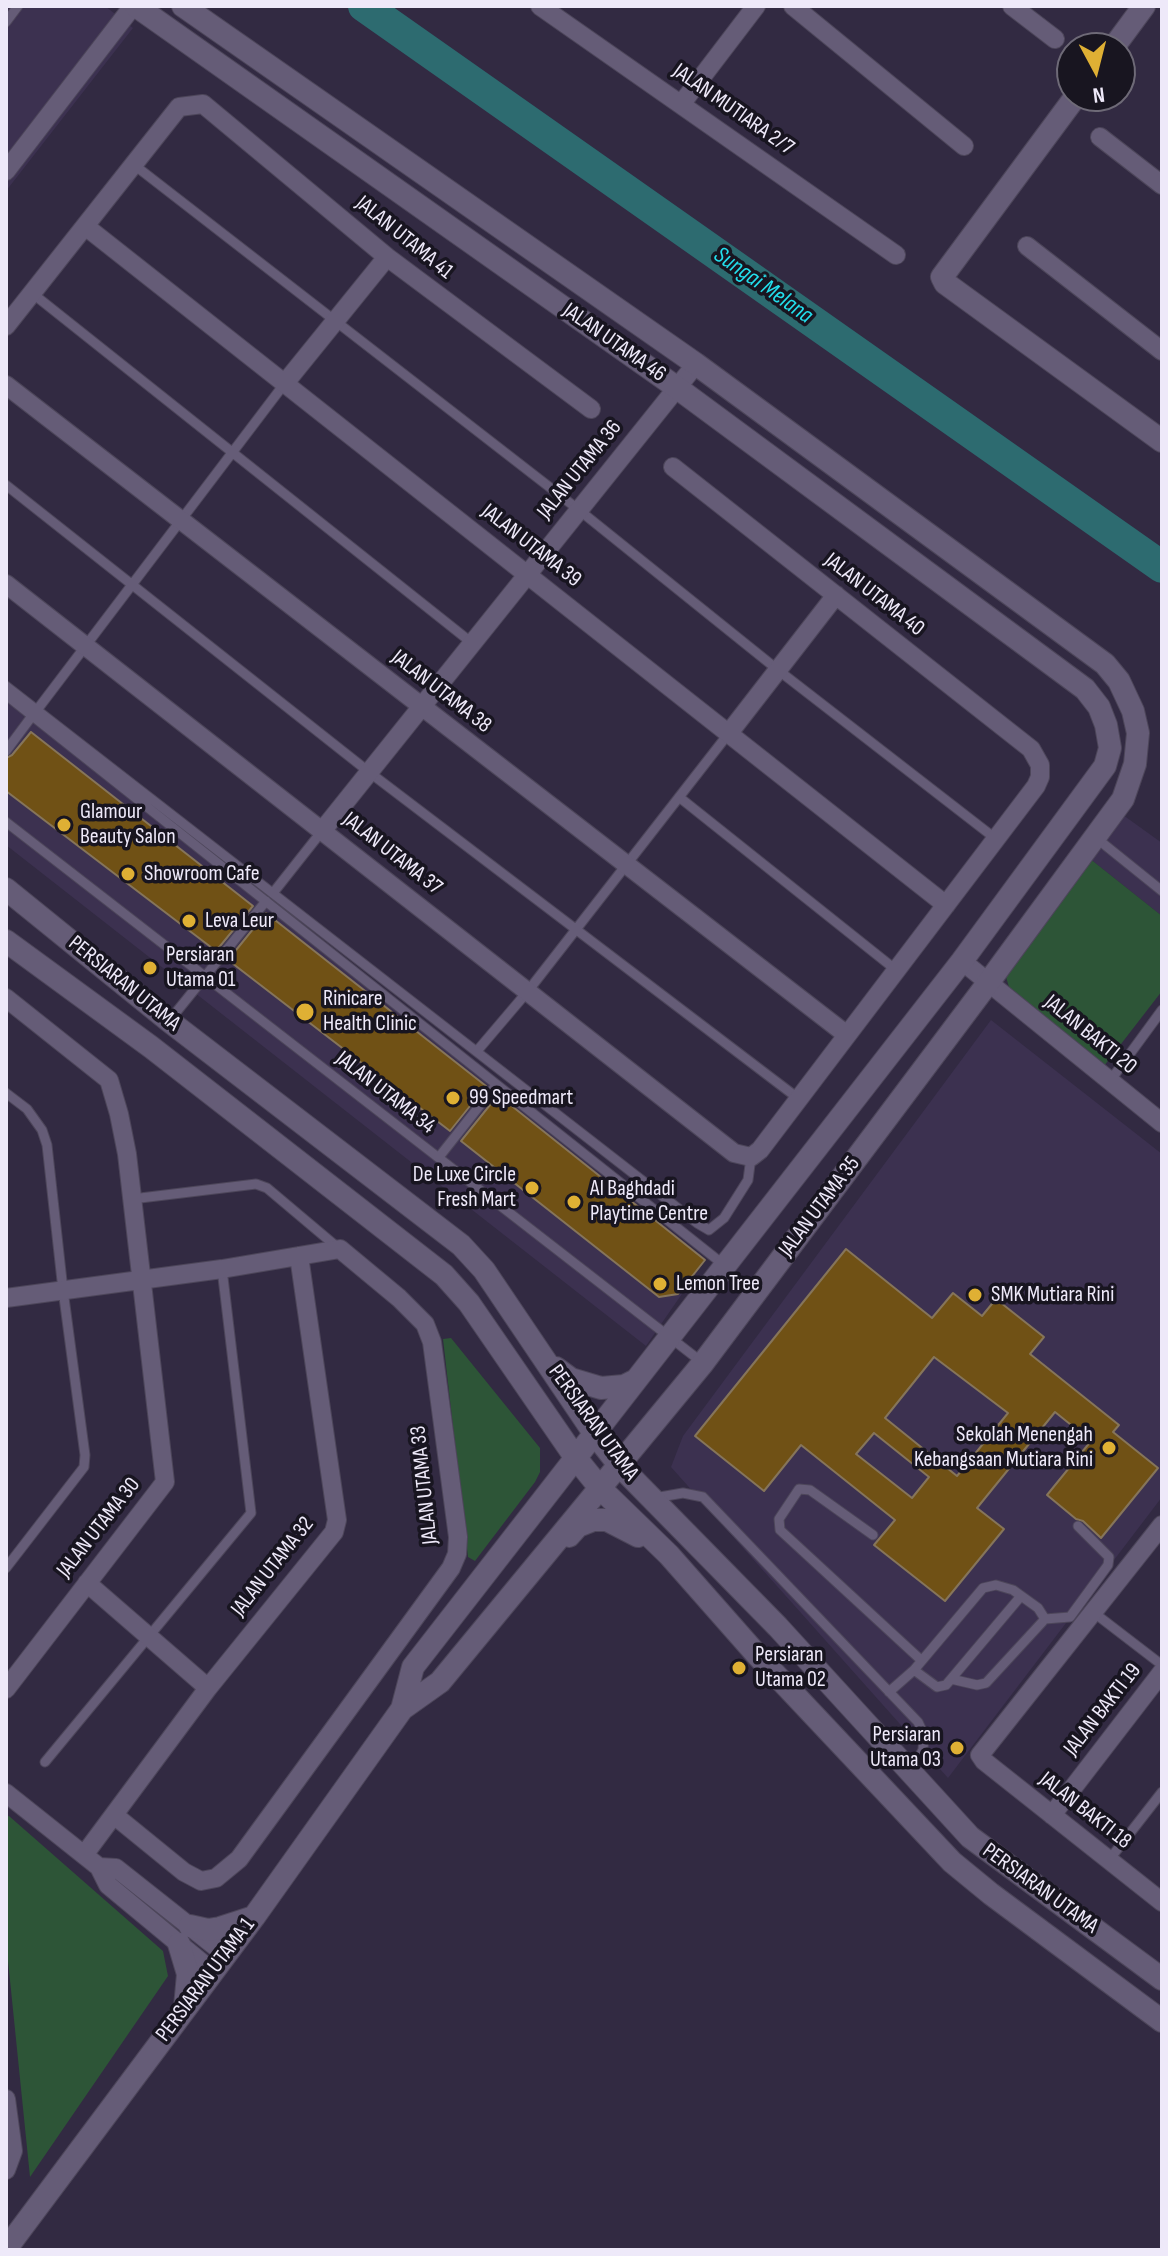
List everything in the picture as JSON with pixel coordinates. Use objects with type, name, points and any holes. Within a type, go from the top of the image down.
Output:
[{"type":"street","points":[[7,167],[134,6]]},
{"type":"street","name":"JALAN UTAMA 46","points":[[134,6],[676,387],[1085,689]]},
{"type":"street","name":"JALAN UTAMA 46","points":[[183,6],[696,364],[1105,664]]},
{"type":"street","name":"JALAN MUTIARA 2/7","points":[[540,6],[896,255]]},
{"type":"street","points":[[682,103],[756,6]]},
{"type":"street","points":[[793,6],[964,146]]},
{"type":"street","points":[[1012,6],[1055,39]]},
{"type":"street","points":[[1125,32],[1144,6]]},
{"type":"street","name":"JALAN UTAMA 41","points":[[133,164],[179,107],[203,104],[387,257],[591,409]]},
{"type":"street","points":[[1064,112],[942,277],[945,283],[1162,441]]},
{"type":"street","points":[[1100,137],[1162,185]]},
{"type":"street","points":[[6,326],[133,164]]},
{"type":"street","name":"JALAN UTAMA 39","points":[[85,226],[946,905]]},
{"type":"street","points":[[1027,246],[1162,351]]},
{"type":"street","points":[[285,383],[387,257]]},
{"type":"street","name":"JALAN UTAMA 36","points":[[322,831],[696,364]]},
{"type":"street","name":"JALAN UTAMA 38","points":[[6,385],[847,1035]]},
{"type":"street","name":"JALAN UTAMA 40","points":[[673,467],[1031,749],[1040,765],[1040,777],[996,839]]},
{"type":"street","name":"JALAN UTAMA 37","points":[[6,584],[734,1153],[751,1157]]},
{"type":"street","points":[[729,733],[836,595]]},
{"type":"street","name":"JALAN UTAMA 35","points":[[619,1465],[703,1363],[1123,799],[1135,764],[1138,733],[1119,681],[1105,664]]},
{"type":"street","name":"JALAN UTAMA 35","points":[[594,1433],[962,961],[1105,766],[1110,748],[1106,725],[1099,707],[1085,689]]},
{"type":"street","points":[[751,1157],[760,1150],[996,839]]},
{"type":"street","name":"PERSIARAN UTAMA","points":[[6,889],[169,1021],[461,1245],[484,1270],[619,1465],[778,1627],[970,1837],[1162,1979]]},
{"type":"street","name":"PERSIARAN UTAMA","points":[[6,941],[151,1047],[444,1275],[469,1303],[575,1457],[600,1488],[669,1555],[758,1656],[952,1862],[1162,2021]]},
{"type":"street","points":[[962,961],[988,983]]},
{"type":"street","name":"JALAN BAKTI 20","points":[[988,983],[1162,1123]]},
{"type":"street","name":"JALAN UTAMA 30","points":[[6,998],[109,1080],[119,1114],[132,1199],[165,1482],[6,1689]]},
{"type":"street","points":[[6,1298],[222,1269],[340,1249]]},
{"type":"street","name":"JALAN UTAMA 33","points":[[114,1815],[184,1872],[201,1881],[216,1878],[227,1870],[239,1859],[451,1568],[457,1554],[458,1537],[432,1342],[425,1324],[340,1249]]},
{"type":"street","name":"JALAN UTAMA 32","points":[[84,1855],[208,1688],[334,1532],[337,1520],[299,1256]]},
{"type":"street","points":[[547,1362],[571,1379],[601,1388],[624,1386],[636,1380]]},
{"type":"street","name":"PERSIARAN UTAMA 1","points":[[402,1709],[413,1667],[594,1433]]},
{"type":"street","name":"PERSIARAN UTAMA 1","points":[[6,2249],[254,1917],[402,1709],[440,1682],[619,1465]]},
{"type":"street","points":[[515,1591],[578,1526],[593,1520],[618,1524],[669,1555]]},
{"type":"street","points":[[1093,1612],[1162,1525]]},
{"type":"street","points":[[87,1583],[208,1688]]},
{"type":"street","name":"JALAN BAKTI 18","points":[[1093,1612],[980,1755],[1162,1902]]},
{"type":"street","name":"JALAN BAKTI 19","points":[[1052,1815],[1162,1672]]},
{"type":"street","points":[[6,1793],[99,1867],[108,1885],[184,1935],[219,1963]]},
{"type":"street","points":[[184,1935],[254,1917]]},
{"type":"street","points":[[184,1935],[188,1974],[185,2008]]},
{"type":"street","points":[[6,2099],[13,2151],[6,2170]]},
{"type":"lane","points":[[6,22],[18,6]]},
{"type":"lane","points":[[133,164],[996,839]]},
{"type":"lane","points":[[32,293],[472,643]]},
{"type":"lane","points":[[6,751],[285,383]]},
{"type":"lane","points":[[6,485],[369,772],[799,1099]]},
{"type":"lane","points":[[6,686],[266,901],[724,1265]]},
{"type":"lane","points":[[6,695],[35,713],[273,893],[709,1230],[724,1218],[748,1180],[751,1157]]},
{"type":"lane","points":[[477,1051],[528,991],[729,733]]},
{"type":"lane","points":[[679,797],[896,970]]},
{"type":"lane","name":"JALAN UTAMA 34","points":[[6,822],[703,1363]]},
{"type":"lane","points":[[273,893],[322,831]]},
{"type":"lane","points":[[1095,837],[1162,891]]},
{"type":"lane","points":[[169,1021],[266,901]]},
{"type":"lane","points":[[1109,1082],[1162,1010]]},
{"type":"lane","points":[[439,1157],[496,1085]]},
{"type":"lane","points":[[6,1093],[27,1109],[42,1130],[47,1145],[85,1455],[84,1467],[6,1568]]},
{"type":"lane","name":"JALAN UTAMA 33","points":[[132,1199],[256,1184],[267,1188],[340,1249]]},
{"type":"lane","points":[[45,1762],[251,1513],[222,1269]]},
{"type":"lane","points":[[873,1535],[810,1490],[799,1489],[779,1519],[780,1530],[921,1660]]},
{"type":"lane","points":[[650,1499],[683,1493],[703,1497],[918,1722],[924,1735],[923,1750],[911,1772]]},
{"type":"lane","points":[[951,1679],[977,1685],[986,1683],[1045,1619],[1070,1617],[1108,1565],[1109,1557],[1078,1526]]},
{"type":"lane","points":[[889,1692],[914,1670],[983,1588],[996,1585],[1021,1596],[1038,1608],[1045,1619]]},
{"type":"lane","points":[[914,1670],[937,1687],[946,1685],[1021,1596]]},
{"type":"lane","points":[[1093,1612],[1162,1665]]},
{"type":"lane","points":[[1109,1860],[1162,1792]]},
{"type":"shaded area","points":[[6,6],[105,6],[133,28],[6,191]]},
{"type":"shaded area","points":[[6,697],[706,1259],[646,1346],[6,845]]},
{"type":"shaded area","points":[[1123,815],[1162,843],[1162,916],[1089,858]]},
{"type":"shaded area","name":"SMK Mutiara Rini","points":[[991,1020],[1162,1154],[1162,1497],[948,1778],[671,1467],[683,1436]]},
{"type":"green space","points":[[1089,858],[1162,916],[1162,991],[1104,1066],[1009,987],[1006,977],[1010,965]]},
{"type":"green space","points":[[451,1338],[540,1448],[540,1472],[535,1482],[475,1561],[468,1557],[443,1339]]},
{"type":"green space","points":[[9,1816],[163,1951],[168,1976],[30,2177],[6,1941],[6,1817]]},
{"type":"building","points":[[31,732],[253,906],[216,951],[6,791],[6,758]]},
{"type":"building","points":[[266,913],[486,1086],[450,1131],[228,960]]},
{"type":"building","points":[[498,1095],[705,1260],[678,1294],[659,1297],[461,1141]]},
{"type":"building","points":[[846,1249],[932,1318],[953,1293],[982,1316],[996,1299],[1044,1337],[1030,1354],[1119,1425],[1113,1432],[1158,1468],[1101,1538],[1047,1495],[1091,1441],[1055,1412],[977,1508],[1004,1529],[945,1601],[874,1545],[895,1520],[801,1445],[764,1491],[695,1436]],"holes":[[[934,1357],[1008,1413],[957,1476],[885,1418]],[[874,1433],[929,1477],[912,1498],[856,1454]]]},
{"type":"waterway","name":"Sungai Melana","points":[[364,6],[1162,567]]},
{"type":"place","name":"Glamour Beauty Salon","points":[[64,825]]},
{"type":"place","name":"Showroom Cafe","points":[[128,874]]},
{"type":"place","name":"Leva Leur","points":[[189,921]]},
{"type":"place","name":"Persiaran Utama 01","points":[[150,968]]},
{"type":"place","name":"Rinicare Health Clinic","points":[[305,1012]]},
{"type":"place","name":"99 Speedmart","points":[[453,1098]]},
{"type":"place","name":"De Luxe Circle Fresh Mart","points":[[532,1188]]},
{"type":"place","name":"Al Baghdadi Playtime Centre","points":[[574,1202]]},
{"type":"place","name":"Lemon Tree","points":[[660,1284]]},
{"type":"place","name":"SMK Mutiara Rini","points":[[975,1295]]},
{"type":"place","name":"Sekolah Menengah Kebangsaan Mutiara Rini","points":[[1109,1448]]},
{"type":"place","name":"Persiaran Utama 02","points":[[739,1668]]},
{"type":"place","name":"Persiaran Utama 03","points":[[957,1748]]}]
